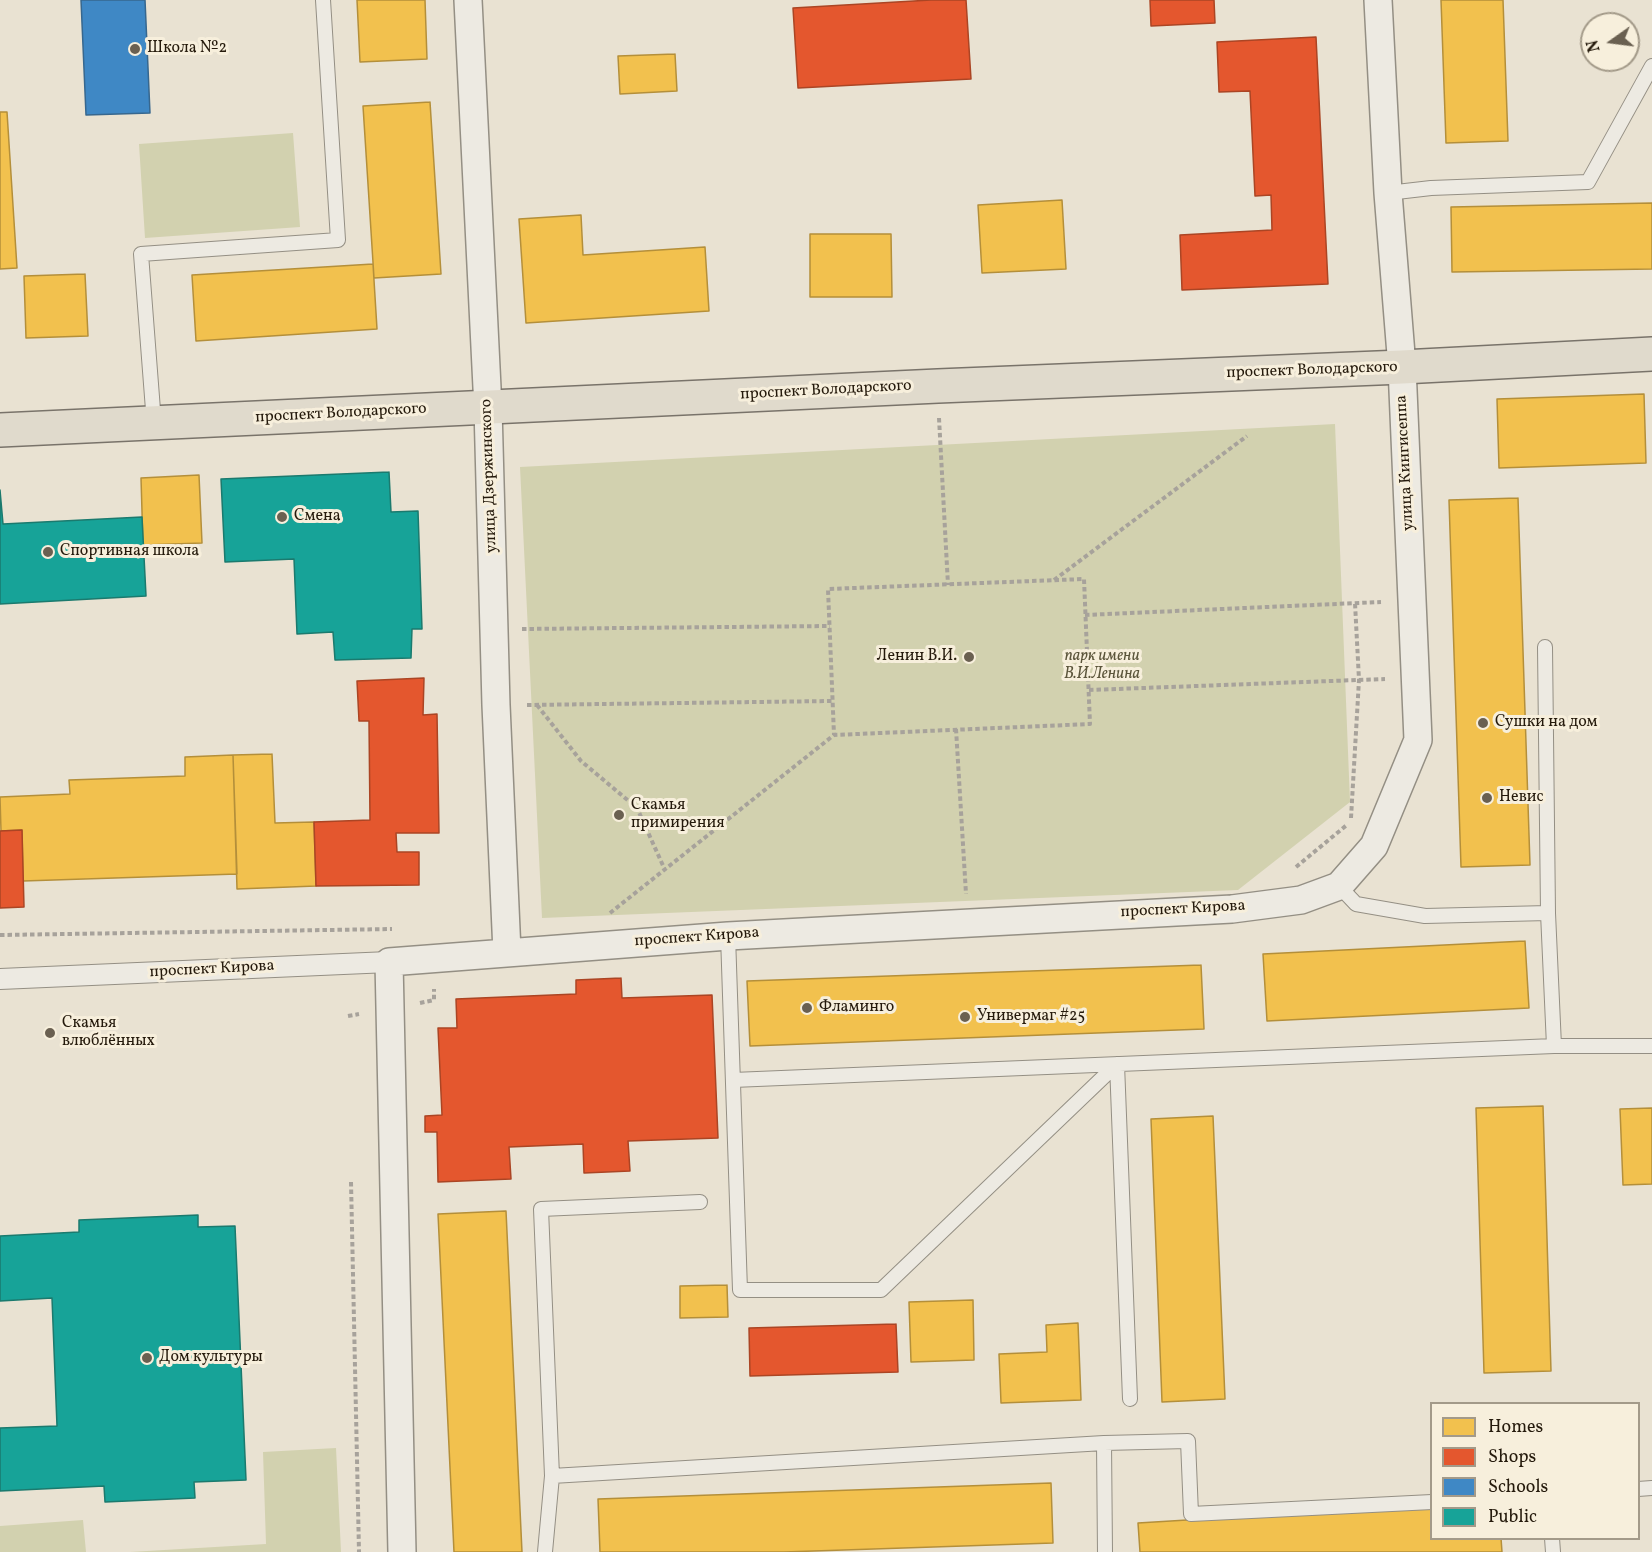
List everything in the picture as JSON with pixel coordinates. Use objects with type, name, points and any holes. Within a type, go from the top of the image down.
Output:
[{"type":"main road","name":"проспект Володарского","points":[[0,430],[1652,354]]},
{"type":"street","name":"улица Дзержинского","points":[[468,0],[488,408],[496,705],[507,952]]},
{"type":"street","name":"улица Кингисеппа","points":[[1374,846],[1418,740],[1402,367],[1388,193],[1378,0]]},
{"type":"street","name":"проспект Кирова","points":[[0,979],[389,962],[728,936],[1232,909],[1301,900],[1339,886],[1374,846]]},
{"type":"street","points":[[389,962],[402,1552]]},
{"type":"lane","points":[[154,423],[141,254],[338,240],[322,0]]},
{"type":"lane","points":[[1388,193],[1431,188],[1588,182],[1652,66]]},
{"type":"lane","points":[[1545,646],[1548,913],[1554,1046]]},
{"type":"lane","points":[[1339,886],[1356,904],[1425,916],[1548,913]]},
{"type":"lane","points":[[728,936],[740,1290],[881,1290],[1117,1064]]},
{"type":"lane","points":[[733,1080],[1554,1046],[1652,1046]]},
{"type":"lane","points":[[1117,1064],[1130,1399]]},
{"type":"lane","points":[[545,1552],[552,1476],[541,1209],[700,1202]]},
{"type":"lane","points":[[552,1476],[1104,1443],[1188,1441],[1191,1515],[1430,1502]]},
{"type":"lane","points":[[1104,1443],[1105,1552]]},
{"type":"path","points":[[938,386],[948,585]]},
{"type":"path","points":[[1053,580],[1246,436]]},
{"type":"path","points":[[603,919],[834,735],[1090,724],[1084,579],[828,590],[834,735]]},
{"type":"path","points":[[1085,615],[1413,601]]},
{"type":"path","points":[[1288,874],[1351,822],[1359,680],[1355,603]]},
{"type":"path","points":[[494,629],[830,626]]},
{"type":"path","points":[[1089,690],[1416,678]]},
{"type":"path","points":[[496,705],[833,701]]},
{"type":"path","points":[[537,705],[581,761],[637,808],[665,870]]},
{"type":"path","points":[[956,729],[968,922]]},
{"type":"path","points":[[0,935],[395,929]]},
{"type":"path","points":[[434,1000],[435,958]]},
{"type":"path","points":[[351,1182],[359,1552]]},
{"type":"green space","points":[[293,133],[300,227],[145,238],[139,144]]},
{"type":"green space","name":"парк имени В.И.Ленина","points":[[1335,424],[1350,802],[1238,890],[542,918],[520,467]]},
{"type":"green space","points":[[336,1448],[341,1552],[130,1552],[266,1544],[263,1452]]},
{"type":"green space","points":[[83,1520],[86,1552],[0,1552],[0,1526]]},
{"type":"building: Homes","points":[[357,0],[425,0],[427,59],[360,62]]},
{"type":"building: Homes","points":[[1441,0],[1503,0],[1508,141],[1446,143]]},
{"type":"building: Homes","points":[[675,54],[677,91],[620,94],[618,56]]},
{"type":"building: Homes","points":[[430,102],[441,274],[374,278],[363,106]]},
{"type":"building: Homes","points":[[0,112],[7,112],[17,268],[0,269]]},
{"type":"building: Homes","points":[[1062,200],[1066,269],[982,273],[978,205]]},
{"type":"building: Homes","points":[[1652,203],[1652,269],[1452,272],[1451,207]]},
{"type":"building: Homes","points":[[581,215],[583,255],[705,247],[709,311],[526,323],[519,219]]},
{"type":"building: Homes","points":[[810,234],[891,234],[892,297],[810,297]]},
{"type":"building: Homes","points":[[373,264],[377,329],[196,341],[192,275]]},
{"type":"building: Homes","points":[[85,274],[88,336],[26,338],[24,276]]},
{"type":"building: Homes","points":[[1644,394],[1646,463],[1499,468],[1497,399]]},
{"type":"building: Homes","points":[[199,475],[202,543],[143,545],[141,478]]},
{"type":"building: Homes","points":[[1518,498],[1530,865],[1461,867],[1449,500]]},
{"type":"building: Homes","points":[[272,754],[275,823],[314,822],[316,886],[237,889],[233,755]]},
{"type":"building: Homes","points":[[233,755],[237,874],[23,881],[22,830],[1,831],[0,797],[70,794],[69,780],[185,776],[185,757]]},
{"type":"building: Homes","points":[[1525,941],[1529,1008],[1267,1021],[1263,954]]},
{"type":"building: Homes","points":[[1201,965],[1204,1029],[750,1046],[747,981]]},
{"type":"building: Homes","points":[[1543,1106],[1551,1371],[1484,1373],[1476,1108]]},
{"type":"building: Homes","points":[[1652,1108],[1652,1184],[1623,1185],[1620,1109]]},
{"type":"building: Homes","points":[[1213,1116],[1225,1399],[1162,1402],[1151,1119]]},
{"type":"building: Homes","points":[[506,1211],[522,1552],[454,1552],[438,1214]]},
{"type":"building: Homes","points":[[727,1285],[728,1317],[680,1318],[680,1286]]},
{"type":"building: Homes","points":[[973,1300],[974,1360],[911,1362],[909,1302]]},
{"type":"building: Homes","points":[[1078,1323],[1081,1400],[1001,1403],[999,1354],[1047,1352],[1046,1325]]},
{"type":"building: Homes","points":[[1051,1483],[1053,1543],[784,1552],[600,1552],[598,1499]]},
{"type":"building: Homes","points":[[1430,1505],[1430,1540],[1501,1540],[1502,1552],[1140,1552],[1138,1523]]},
{"type":"building: Shops","points":[[966,0],[971,79],[798,88],[793,8]]},
{"type":"building: Shops","points":[[1150,0],[1214,0],[1215,23],[1151,26]]},
{"type":"building: Shops","points":[[1316,37],[1328,284],[1182,290],[1180,235],[1272,230],[1271,195],[1255,196],[1250,91],[1219,92],[1217,42]]},
{"type":"building: Shops","points":[[424,678],[423,715],[437,714],[439,833],[396,833],[397,852],[419,852],[419,885],[316,886],[314,822],[370,820],[369,721],[359,721],[357,681]]},
{"type":"building: Shops","points":[[22,830],[24,907],[0,908],[0,831]]},
{"type":"building: Shops","points":[[621,978],[622,998],[712,995],[718,1138],[628,1141],[630,1171],[584,1173],[583,1144],[509,1147],[511,1179],[438,1182],[437,1132],[425,1132],[425,1116],[442,1115],[438,1028],[457,1028],[456,999],[576,994],[576,980]]},
{"type":"building: Shops","points":[[896,1324],[898,1372],[750,1376],[749,1328]]},
{"type":"building: Schools","points":[[81,0],[145,0],[150,113],[86,115]]},
{"type":"building: Public","points":[[389,472],[391,512],[418,511],[422,629],[412,629],[411,658],[335,660],[333,632],[297,634],[294,559],[225,562],[221,479]]},
{"type":"building: Public","points":[[0,490],[3,524],[142,517],[146,596],[0,604]]},
{"type":"building: Public","name":"Дом культуры","points":[[198,1215],[198,1227],[235,1226],[246,1480],[194,1482],[195,1498],[105,1502],[104,1486],[0,1491],[0,1428],[57,1426],[52,1298],[0,1301],[0,1236],[79,1232],[79,1220]]},
{"type":"place","name":"Школа №2","points":[[135,49]]},
{"type":"place","name":"Смена","points":[[282,517]]},
{"type":"place","name":"Спортивная школа","points":[[48,552]]},
{"type":"place","name":"Ленин В.И.","points":[[969,657]]},
{"type":"place","name":"Сушки на дом","points":[[1483,723]]},
{"type":"place","name":"Невис","points":[[1487,798]]},
{"type":"place","name":"Скамья примирения","points":[[619,815]]},
{"type":"place","name":"Фламинго","points":[[807,1008]]},
{"type":"place","name":"Универмаг #25","points":[[965,1017]]},
{"type":"place","name":"Скамья влюблённых","points":[[50,1033]]},
{"type":"place","name":"Дом культуры","points":[[147,1358]]}]
